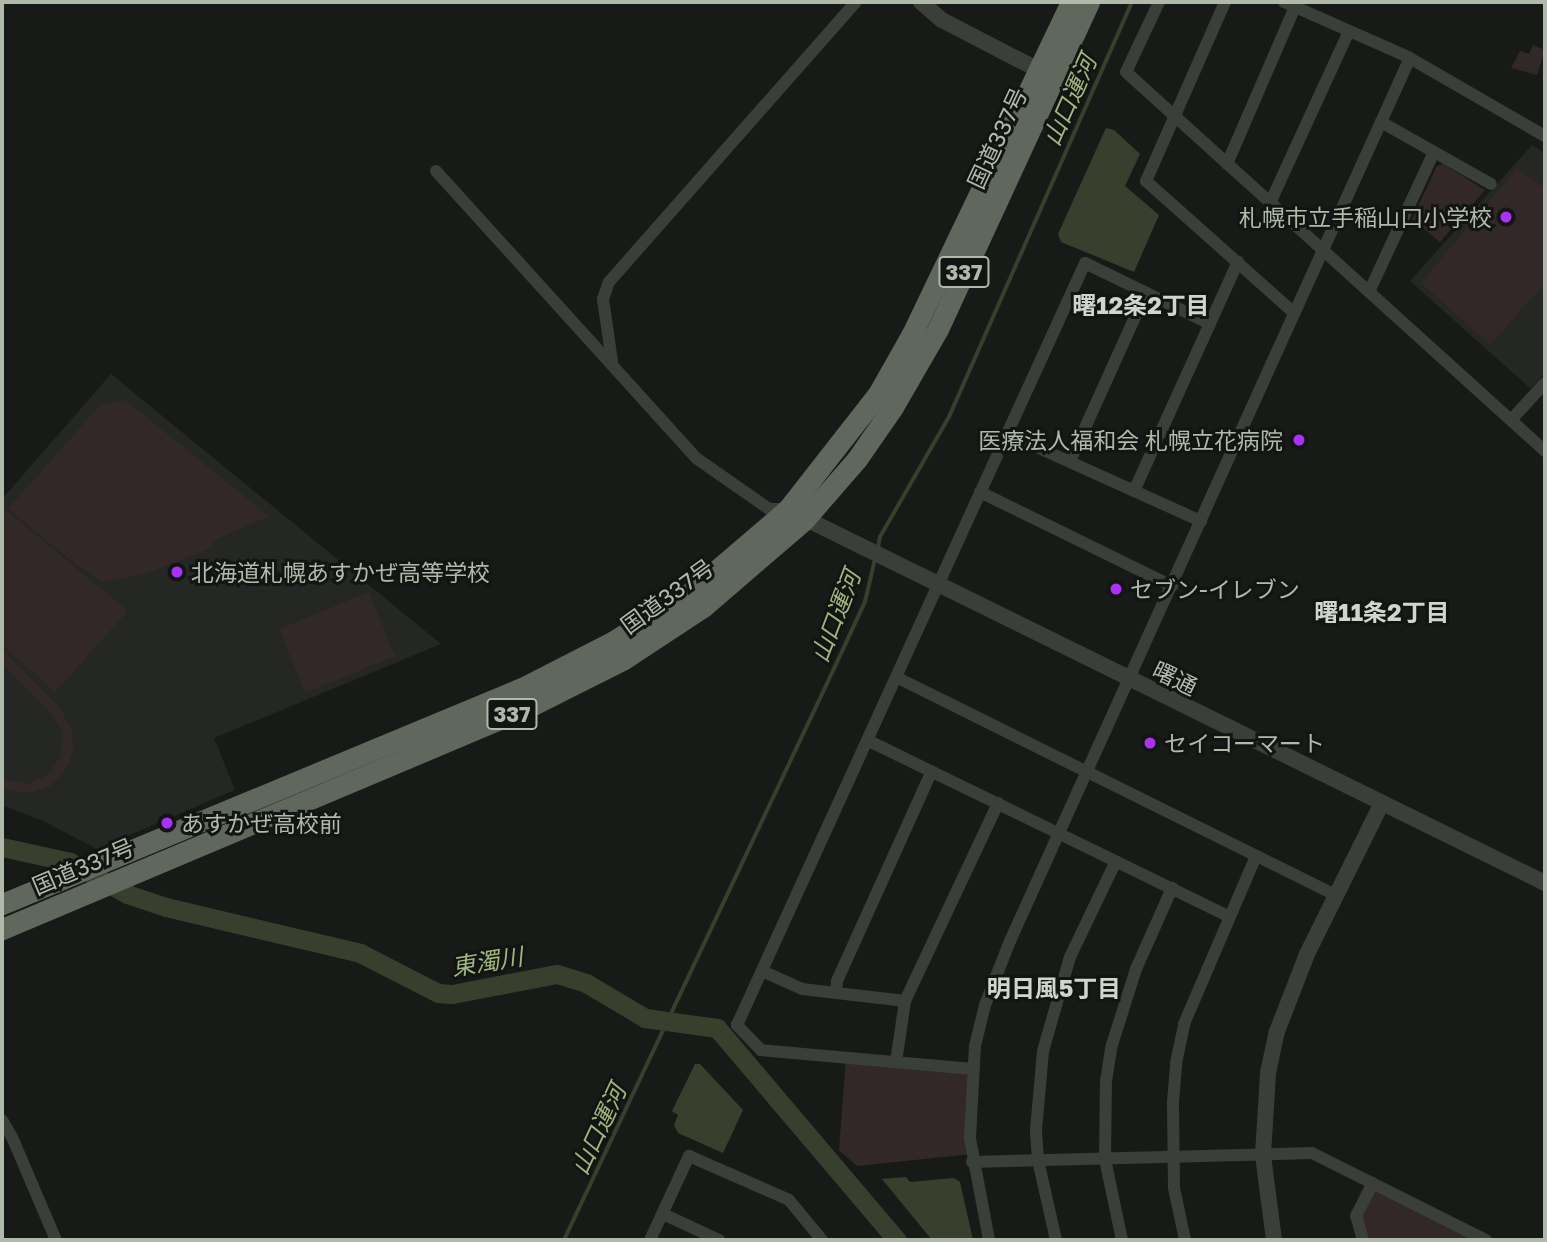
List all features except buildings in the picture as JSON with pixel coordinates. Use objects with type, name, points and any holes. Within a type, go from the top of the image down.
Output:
[{"type":"highway","name":"国道337号","points":[[2,929],[533,705],[624,659],[703,607],[796,514],[858,459],[893,407],[938,329],[1046,75],[1071,2]]},
{"type":"highway","name":"国道337号","points":[[1046,75],[1089,2]]},
{"type":"highway","name":"国道337号","points":[[2,904],[522,688],[614,641],[691,593],[796,514]]},
{"type":"street","points":[[612,363],[608,351],[603,299],[609,282],[856,2]]},
{"type":"street","points":[[921,2],[942,20],[1046,75]]},
{"type":"street","points":[[1159,2],[1126,72],[1545,451]]},
{"type":"street","points":[[1225,2],[1146,181],[1294,313]]},
{"type":"street","points":[[1227,164],[1290,4],[1410,58],[1545,136]]},
{"type":"street","points":[[1270,203],[1349,31]]},
{"type":"street","points":[[989,1240],[972,1162],[970,1105],[973,1069],[985,1005],[1410,58]]},
{"type":"street","points":[[1381,122],[1491,184]]},
{"type":"street","points":[[1369,292],[1434,152]]},
{"type":"street","points":[[436,171],[696,458],[769,509],[796,514]]},
{"type":"street","points":[[1134,491],[1238,262]]},
{"type":"street","points":[[973,1069],[761,1050],[737,1025],[898,678],[937,586],[1085,263],[1210,324]]},
{"type":"street","points":[[1070,461],[1146,293]]},
{"type":"street","points":[[1511,420],[1545,383]]},
{"type":"street","points":[[1008,434],[1201,521]]},
{"type":"street","points":[[980,492],[1172,586]]},
{"type":"street","name":"曙通","points":[[796,514],[891,564],[1545,883]]},
{"type":"street","points":[[898,678],[1335,895]]},
{"type":"street","points":[[869,741],[1228,916]]},
{"type":"street","points":[[836,993],[838,981],[932,771]]},
{"type":"street","points":[[896,1062],[905,1001],[998,803]]},
{"type":"street","points":[[1274,1240],[1263,1155],[1264,1110],[1276,1034],[1299,972],[1381,805]]},
{"type":"street","points":[[1185,1240],[1174,1188],[1173,1156],[1173,1101],[1184,1024],[1228,916],[1256,856]]},
{"type":"street","points":[[1056,1240],[1038,1160],[1036,1130],[1046,1039],[1070,957],[1116,861]]},
{"type":"street","points":[[1122,1240],[1105,1158],[1106,1081],[1112,1045],[1136,969],[1172,888]]},
{"type":"street","points":[[762,971],[802,989],[905,1001]]},
{"type":"street","points":[[2,1121],[12,1137],[56,1240]]},
{"type":"street","points":[[972,1162],[1312,1153],[1486,1240]]},
{"type":"street","points":[[650,1240],[690,1156],[789,1200],[819,1239]]},
{"type":"street","points":[[1363,1240],[1356,1216],[1373,1183]]},
{"type":"street","points":[[663,1214],[719,1240]]},
{"type":"shaded area","points":[[1533,45],[1545,50],[1537,75],[1511,68],[1520,51],[1529,54]]},
{"type":"shaded area","points":[[1106,128],[1114,130],[1140,154],[1125,186],[1159,215],[1134,272],[1061,242],[1058,234]]},
{"type":"shaded area","name":"札幌市立手稲山口小学校","points":[[1532,145],[1545,153],[1545,373],[1531,389],[1410,281]]},
{"type":"shaded area","points":[[1443,164],[1485,190],[1440,242],[1412,219],[1437,166]]},
{"type":"shaded area","name":"札幌市立手稲山口小学校","points":[[1517,168],[1545,188],[1545,283],[1490,345],[1421,283]]},
{"type":"shaded area","name":"北海道札幌あすかぜ高等学校","points":[[111,374],[441,644],[214,738],[235,790],[97,849],[43,821],[2,805],[2,499]]},
{"type":"shaded area","points":[[125,400],[269,516],[212,541],[214,547],[145,574],[103,582],[78,566],[8,509],[100,405]]},
{"type":"shaded area","points":[[6,510],[128,611],[55,692],[2,645],[2,515]]},
{"type":"shaded area","points":[[369,592],[395,656],[305,693],[279,629]]},
{"type":"shaded area","points":[[2,649],[60,708],[72,731],[73,752],[65,771],[50,786],[30,793],[2,789],[2,779],[27,784],[48,775],[61,756],[63,733],[54,717],[2,664]]},
{"type":"shaded area","points":[[846,1057],[973,1069],[972,1154],[857,1166],[839,1150]]},
{"type":"shaded area","points":[[695,1064],[700,1064],[743,1110],[723,1153],[678,1133],[674,1125],[678,1115],[672,1111]]},
{"type":"shaded area","points":[[906,1177],[910,1182],[954,1178],[960,1182],[973,1240],[932,1240],[882,1179]]},
{"type":"shaded area","points":[[1373,1183],[1486,1240],[1363,1240],[1356,1216]]},
{"type":"waterway","name":"山口運河","points":[[878,548],[880,537],[949,417],[1132,2]]},
{"type":"waterway","name":"山口運河","points":[[564,1240],[865,602],[875,559]]},
{"type":"waterway","name":"東濁川","points":[[2,847],[70,862],[127,894],[166,907],[360,953],[438,993],[452,994],[557,974],[586,983],[645,1018],[717,1028],[897,1240]]},
{"type":"place","name":"札幌市立手稲山口小学校","points":[[1506,217]]},
{"type":"place","name":"医療法人福和会 札幌立花病院","points":[[1299,440]]},
{"type":"place","name":"北海道札幌あすかぜ高等学校","points":[[177,572]]},
{"type":"place","name":"セブン-イレブン","points":[[1116,589]]},
{"type":"place","name":"セイコーマート","points":[[1150,743]]},
{"type":"place","name":"あすかぜ高校前","points":[[167,823]]},
{"type":"district","name":"曙12条2丁目","points":[[1141,305]]},
{"type":"district","name":"曙11条2丁目","points":[[1382,612]]},
{"type":"district","name":"明日風5丁目","points":[[1054,988]]}]
